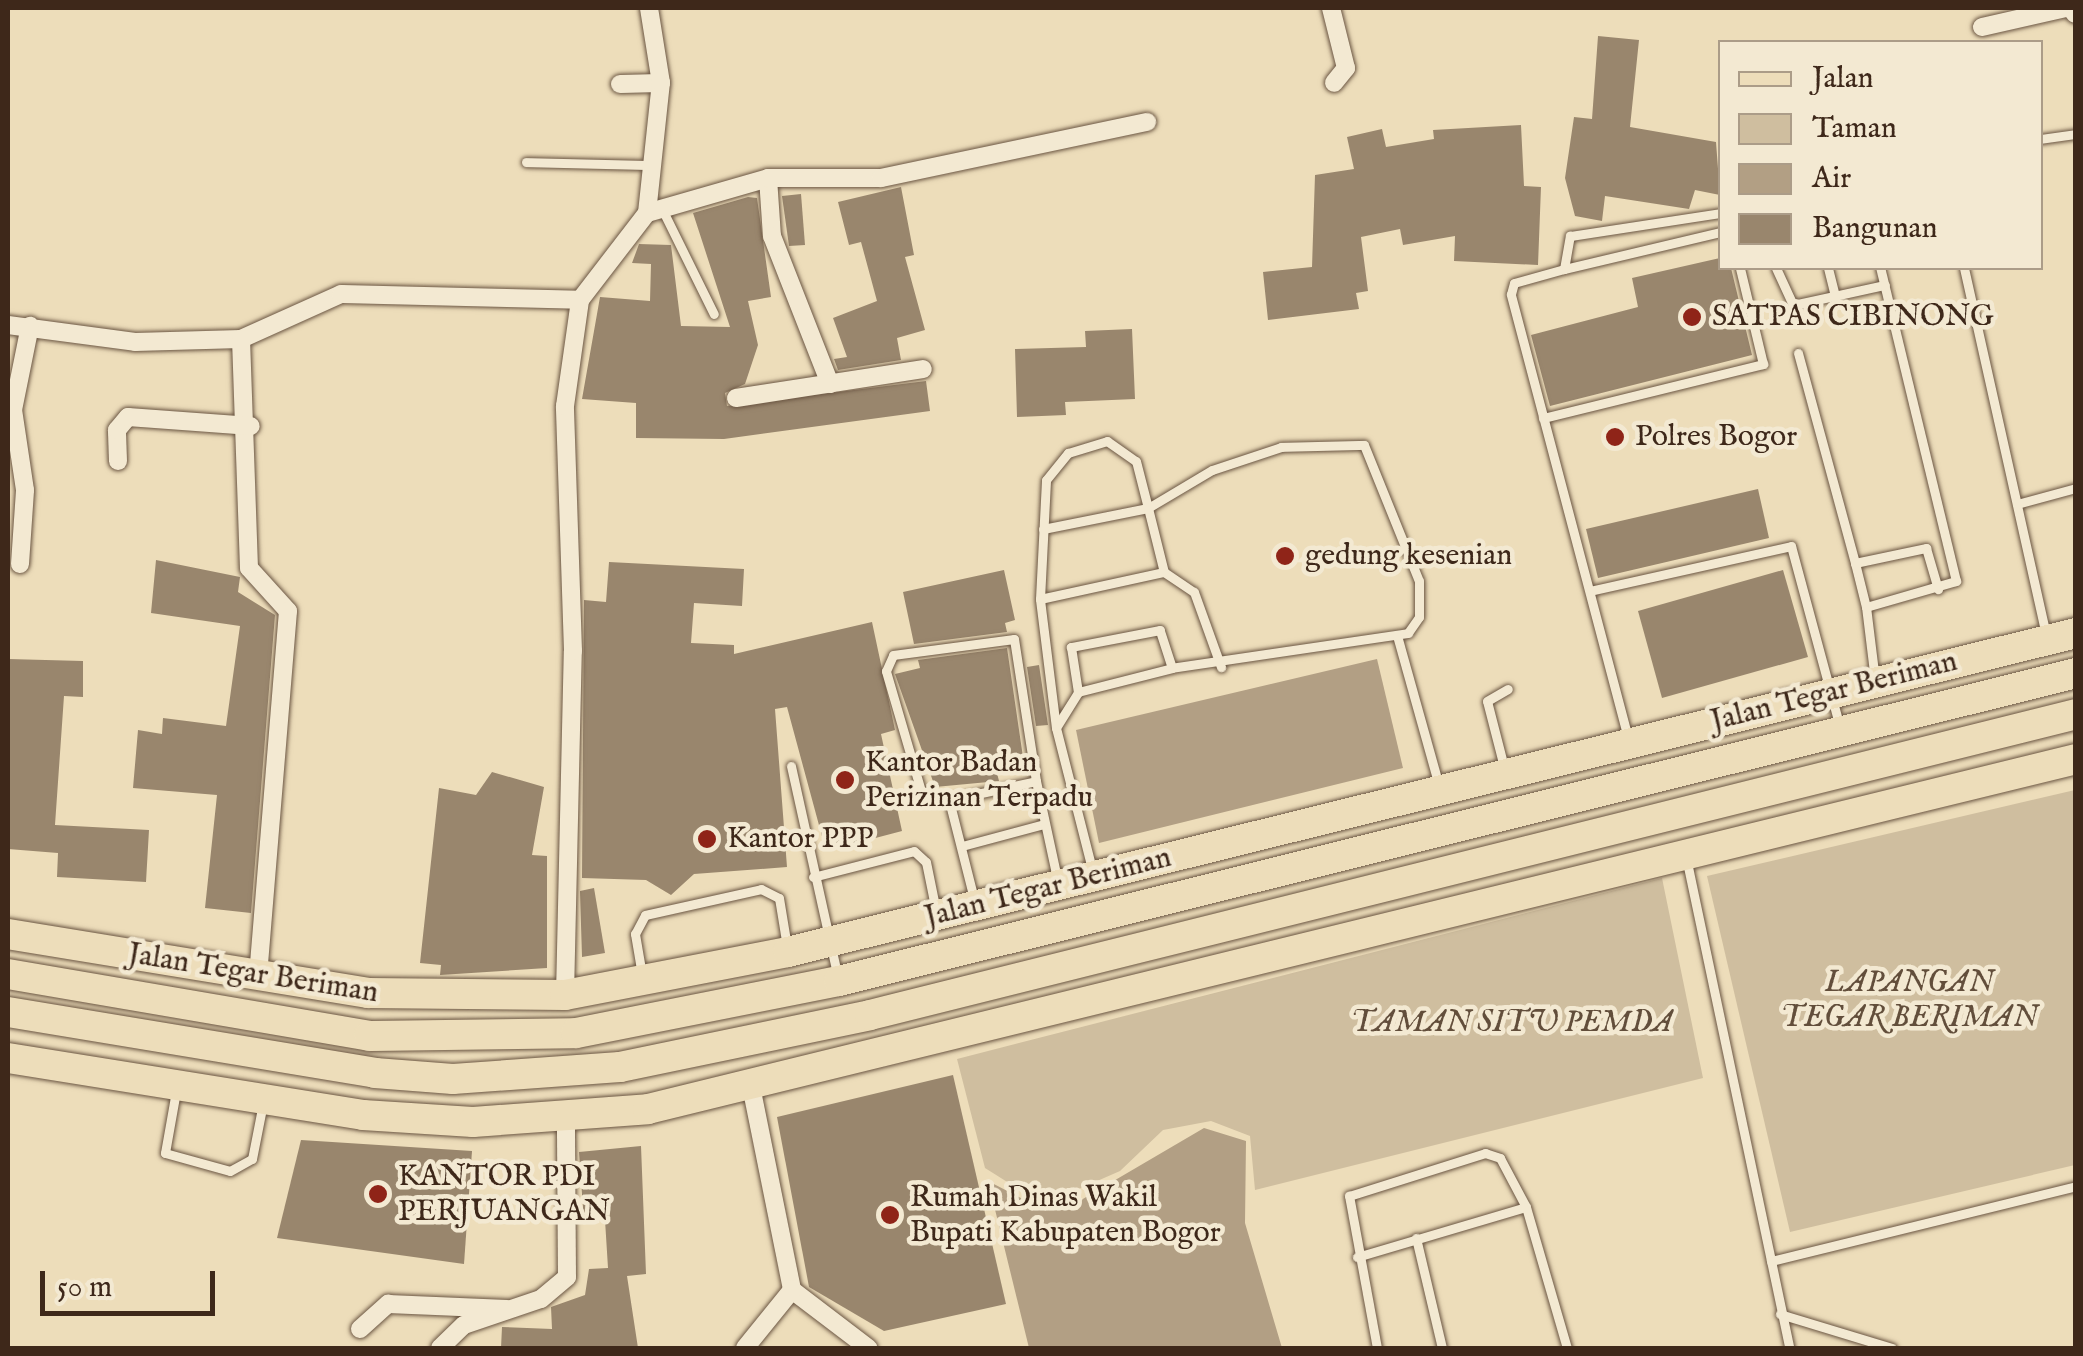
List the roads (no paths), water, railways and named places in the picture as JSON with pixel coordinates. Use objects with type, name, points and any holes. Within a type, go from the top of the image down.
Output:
[{"type":"main road","name":"Jalan Tegar Beriman","points":[[8,934],[258,977],[430,1000],[565,995],[644,983],[788,952],[2061,636]]},
{"type":"main road","name":"Jalan Tegar Beriman","points":[[8,974],[428,1040],[576,1033],[839,981],[2076,673]]},
{"type":"main road","points":[[8,1012],[311,1065],[454,1079],[620,1067],[870,1015],[2076,714]]},
{"type":"main road","points":[[8,1058],[363,1115],[566,1119],[750,1086],[878,1057],[2076,759]]},
{"type":"main road","points":[[1440,790],[1450,829]]},
{"type":"main road","points":[[1231,884],[1241,922]]},
{"type":"main road","points":[[870,1015],[878,1057]]},
{"type":"street","points":[[649,8],[661,83],[652,165],[654,211]]},
{"type":"street","points":[[1331,8],[1346,68],[1334,84]]},
{"type":"street","points":[[1982,27],[2071,9]]},
{"type":"street","points":[[620,84],[661,83]]},
{"type":"street","points":[[565,995],[572,651],[564,406],[580,300],[654,211],[768,178],[880,178],[1148,122]]},
{"type":"street","points":[[768,178],[772,236],[830,384]]},
{"type":"street","points":[[8,325],[135,342],[241,338],[341,294],[580,300]]},
{"type":"street","points":[[20,564],[25,490],[13,410],[30,326]]},
{"type":"street","points":[[241,338],[251,426],[249,568],[288,612],[258,977]]},
{"type":"street","points":[[736,398],[923,369]]},
{"type":"street","points":[[118,461],[117,430],[128,416],[251,426]]},
{"type":"street","points":[[750,1086],[792,1290],[868,1348]]},
{"type":"street","points":[[440,1348],[464,1325],[541,1299],[567,1277],[566,1119]]},
{"type":"street","points":[[744,1348],[792,1290]]},
{"type":"street","points":[[360,1329],[388,1304],[507,1310]]},
{"type":"lane","points":[[2043,140],[2076,134]]},
{"type":"lane","points":[[526,162],[652,165]]},
{"type":"lane","points":[[654,211],[714,314]]},
{"type":"lane","points":[[1564,269],[1570,236],[1718,213]]},
{"type":"lane","points":[[1629,742],[1511,294],[1514,283],[1718,232]]},
{"type":"lane","points":[[1543,418],[1763,364],[1740,270]]},
{"type":"lane","points":[[1777,270],[1790,304],[1885,285]]},
{"type":"lane","points":[[1828,270],[1835,296]]},
{"type":"lane","points":[[1866,607],[1952,586],[1954,573],[1881,270]]},
{"type":"lane","points":[[1964,270],[2017,504],[2061,636]]},
{"type":"lane","points":[[1798,353],[1866,607],[1876,682]]},
{"type":"lane","points":[[1094,876],[1056,728],[1040,598],[1046,480],[1068,453],[1106,442],[1136,460],[1164,572],[1194,592],[1222,667]]},
{"type":"lane","points":[[1042,530],[1148,508],[1212,470],[1281,447],[1364,445],[1419,581],[1419,617],[1398,639],[1222,667],[1172,668],[1078,692]]},
{"type":"lane","points":[[2017,504],[2076,488]]},
{"type":"lane","points":[[1590,592],[1791,546],[1841,732]]},
{"type":"lane","points":[[1855,563],[1926,548],[1938,589]]},
{"type":"lane","points":[[1040,598],[1164,572]]},
{"type":"lane","points":[[1056,728],[1078,692],[1071,646],[1138,627],[1160,630],[1172,668]]},
{"type":"lane","points":[[1036,781],[949,800],[921,791],[886,671],[894,655],[1014,638],[1036,781],[1058,885]]},
{"type":"lane","points":[[1398,639],[1440,790]]},
{"type":"lane","points":[[1506,774],[1487,701],[1508,689]]},
{"type":"lane","points":[[792,766],[827,942],[839,981]]},
{"type":"lane","points":[[949,800],[976,906]]},
{"type":"lane","points":[[962,846],[1044,824]]},
{"type":"lane","points":[[813,877],[914,850],[926,862],[937,915]]},
{"type":"lane","points":[[1686,857],[1788,1347],[1775,1348]]},
{"type":"lane","points":[[644,983],[637,923],[690,903],[772,890],[788,952]]},
{"type":"lane","points":[[176,1088],[165,1153],[230,1171],[252,1159],[263,1100]]},
{"type":"lane","points":[[1377,1348],[1357,1257],[1349,1196],[1371,1184],[1485,1153],[1500,1158],[1526,1206],[1567,1348]]},
{"type":"lane","points":[[1771,1261],[2076,1186]]},
{"type":"lane","points":[[1357,1257],[1526,1206]]},
{"type":"lane","points":[[1416,1238],[1442,1348]]},
{"type":"lane","points":[[1780,1314],[1892,1348]]},
{"type":"water","points":[[1377,659],[1403,768],[1099,843],[1076,730]]},
{"type":"water","points":[[1204,1128],[1246,1141],[1245,1223],[1282,1348],[1029,1348],[988,1181],[1025,1200],[1076,1203]]},
{"type":"place","name":"SATPAS CIBINONG","points":[[1692,317]]},
{"type":"place","name":"Polres Bogor","points":[[1615,437]]},
{"type":"place","name":"gedung kesenian","points":[[1285,556]]},
{"type":"place","name":"Kantor Badan Perizinan Terpadu","points":[[845,780]]},
{"type":"place","name":"Kantor PPP","points":[[707,839]]},
{"type":"place","name":"KANTOR PDI PERJUANGAN","points":[[378,1194]]},
{"type":"place","name":"Rumah Dinas Wakil Bupati Kabupaten Bogor","points":[[890,1215]]},
{"type":"park label","name":"LAPANGAN TEGAR BERIMAN","points":[[1909,1000]]},
{"type":"park label","name":"TAMAN SITU PEMDA","points":[[1512,1023]]}]
